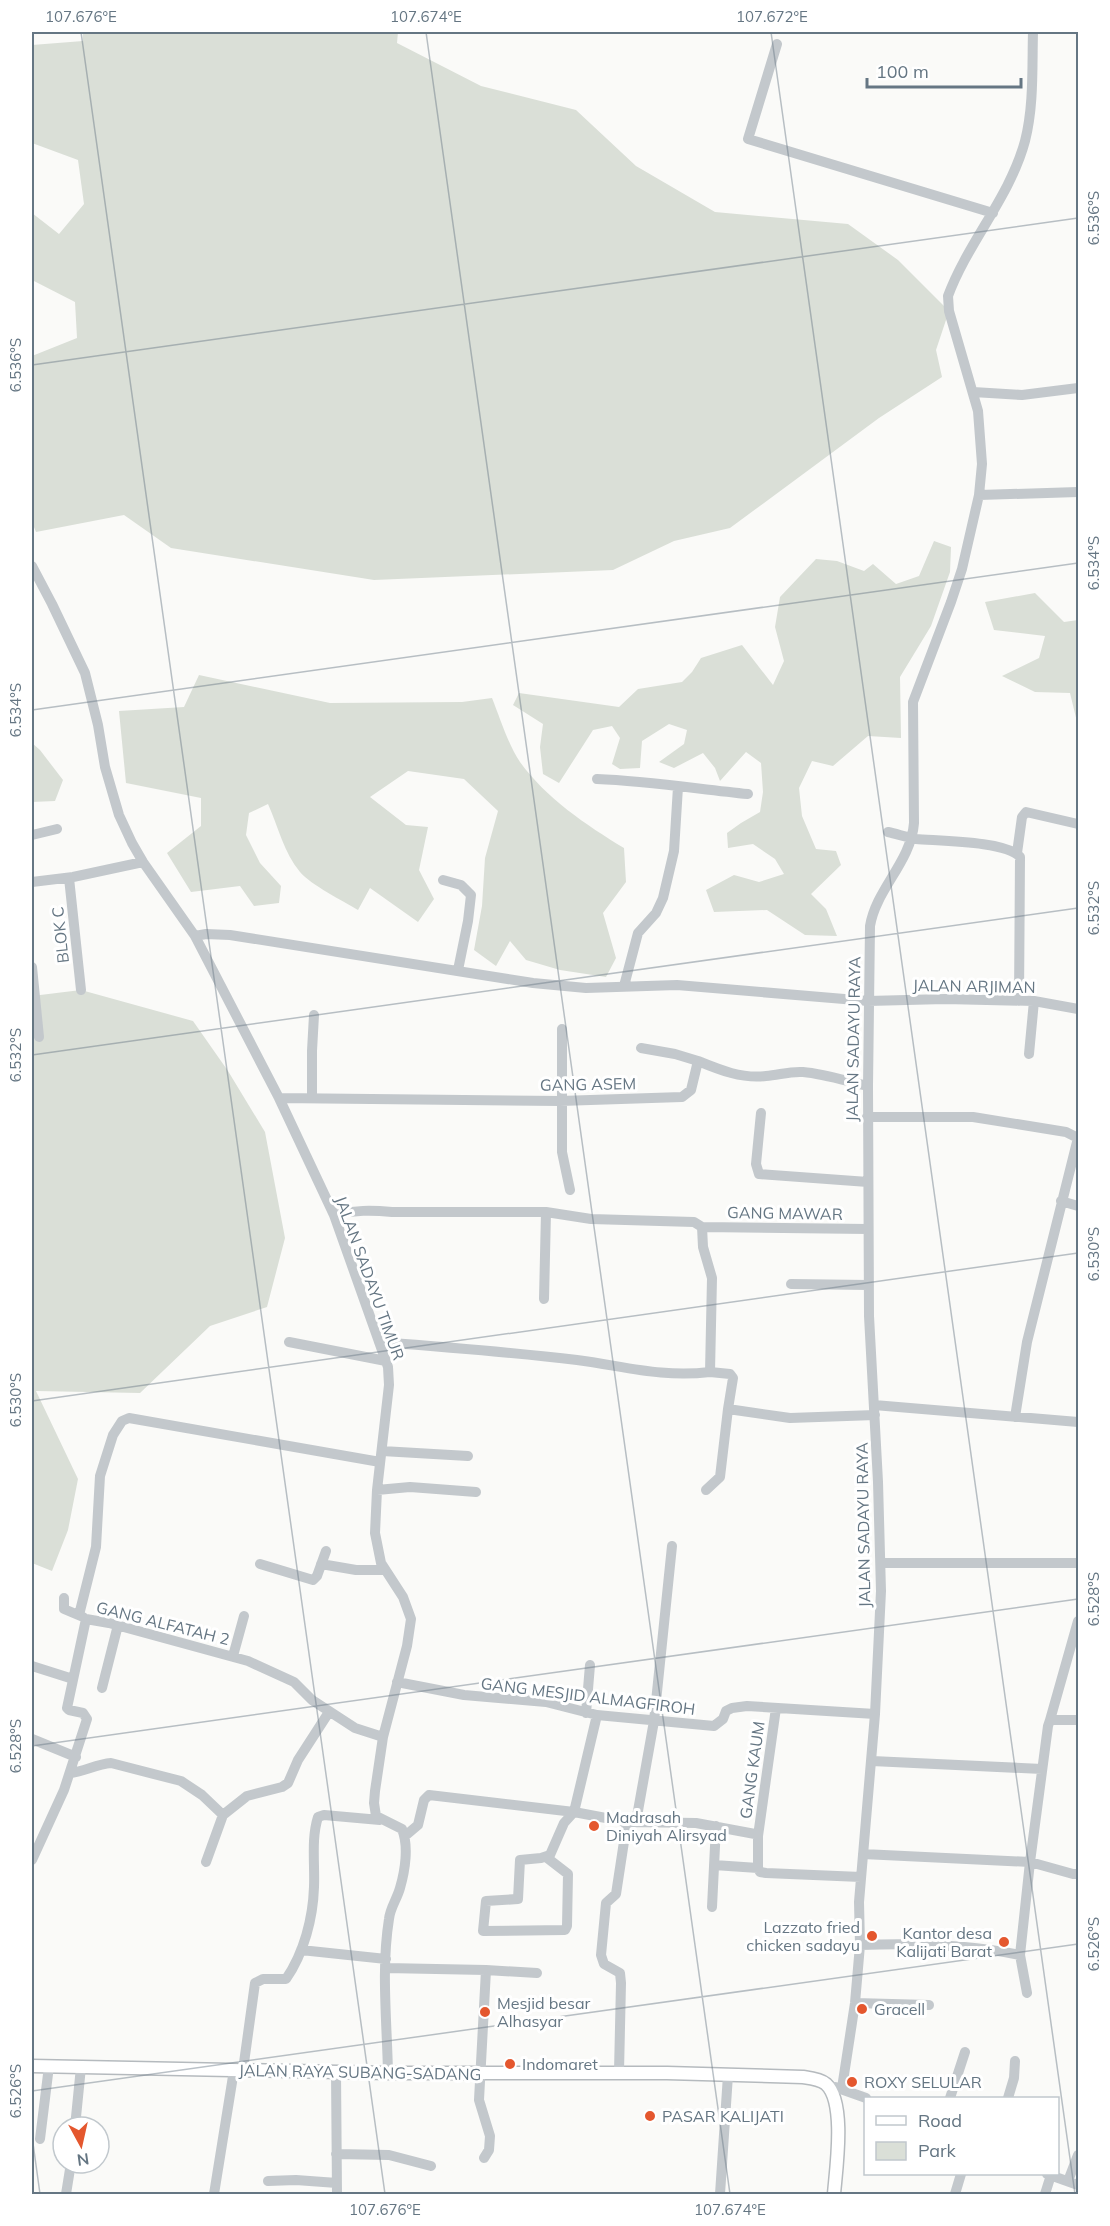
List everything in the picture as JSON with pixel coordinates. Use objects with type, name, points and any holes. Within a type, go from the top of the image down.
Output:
[{"type":"main road","name":"JALAN RAYA SUBANG-SADANG","points":[[32,2066],[388,2073],[728,2074],[803,2077],[826,2084]]},
{"type":"main road","points":[[826,2084],[834,2098],[837,2117],[838,2148],[834,2194]]},
{"type":"street","name":"JALAN SADAYU RAYA","points":[[842,2088],[855,2003],[860,1945],[861,1876],[872,1761],[881,1563],[875,1410],[868,1316],[867,1117],[871,918],[913,838],[913,702],[955,591],[979,495],[982,450],[978,411],[947,302],[950,289],[993,213],[1026,140],[1033,32]]},
{"type":"street","points":[[777,44],[748,139],[993,213]]},
{"type":"street","points":[[973,392],[1022,395],[1078,388]]},
{"type":"street","points":[[979,495],[1078,492]]},
{"type":"street","name":"JALAN SADAYU TIMUR","points":[[32,566],[85,673],[111,792],[132,843],[195,936],[279,1098],[334,1215],[386,1361],[389,1385],[377,1490],[375,1533],[378,1552],[385,1570],[411,1614],[410,1630],[383,1737],[374,1803],[374,1811],[380,1820]]},
{"type":"street","points":[[597,779],[648,782],[748,794]]},
{"type":"street","points":[[624,986],[638,933],[656,913],[663,898],[674,851],[678,787]]},
{"type":"street","points":[[1019,1001],[1022,863],[1017,853],[1022,817],[1026,812],[1036,813],[1078,824]]},
{"type":"street","points":[[32,835],[57,829]]},
{"type":"street","points":[[888,832],[913,838],[984,845],[1017,853]]},
{"type":"street","points":[[32,882],[69,878],[143,862]]},
{"type":"street","name":"BLOK C","points":[[69,878],[81,990]]},
{"type":"street","points":[[443,880],[461,885],[471,895],[458,970]]},
{"type":"street","name":"JALAN ARJIMAN","points":[[195,936],[216,933],[533,983],[586,988],[677,985],[868,1001],[945,999],[1034,1001],[1078,1010]]},
{"type":"street","points":[[32,967],[39,1037]]},
{"type":"street","points":[[1029,1054],[1034,1001]]},
{"type":"street","points":[[312,1097],[314,1015]]},
{"type":"street","points":[[562,1029],[562,1152],[570,1190]]},
{"type":"street","points":[[641,1048],[698,1060],[739,1075],[767,1076],[786,1071],[804,1072],[868,1086]]},
{"type":"street","name":"GANG ASEM","points":[[279,1098],[561,1101],[682,1097],[691,1090],[698,1060]]},
{"type":"street","points":[[760,1113],[756,1164],[759,1174],[868,1182]]},
{"type":"street","points":[[867,1117],[973,1117],[1066,1132],[1078,1137],[1028,1342],[1015,1417]]},
{"type":"street","points":[[1061,1201],[1078,1206]]},
{"type":"street","name":"GANG MAWAR","points":[[334,1215],[355,1210],[546,1212],[591,1219],[694,1222],[702,1227],[868,1229]]},
{"type":"street","points":[[544,1299],[546,1212]]},
{"type":"street","points":[[702,1227],[703,1247],[712,1278],[710,1372]]},
{"type":"street","points":[[791,1284],[869,1285]]},
{"type":"street","points":[[289,1341],[386,1361]]},
{"type":"street","points":[[379,1342],[525,1354],[604,1364],[649,1373],[730,1374],[733,1378],[720,1477],[706,1490]]},
{"type":"street","points":[[728,1409],[790,1418],[875,1410],[1078,1422]]},
{"type":"street","points":[[64,1598],[64,1609],[82,1617],[96,1547],[100,1476],[113,1434],[122,1421],[129,1418],[381,1457],[468,1456]]},
{"type":"street","points":[[377,1490],[410,1487],[476,1492]]},
{"type":"street","points":[[619,2072],[620,1973],[604,1964],[601,1955],[606,1903],[616,1894],[654,1721],[672,1546]]},
{"type":"street","points":[[260,1564],[310,1580],[315,1578],[326,1551]]},
{"type":"street","points":[[881,1563],[1078,1563]]},
{"type":"street","points":[[321,1564],[356,1570],[385,1570]]},
{"type":"street","points":[[233,1656],[244,1616]]},
{"type":"street","name":"GANG ALFATAH 2","points":[[32,1860],[70,1773],[87,1719],[83,1713],[67,1708],[82,1617],[233,1656],[294,1682],[328,1712],[355,1728],[383,1737]]},
{"type":"street","points":[[1027,1993],[1020,1955],[1042,1769],[1050,1720],[1078,1621]]},
{"type":"street","points":[[102,1688],[118,1625]]},
{"type":"street","points":[[546,1857],[568,1874],[565,1930],[483,1931],[487,1900],[514,1900],[519,1897],[520,1860],[546,1857],[553,1851],[564,1823],[574,1812],[592,1714],[590,1665]]},
{"type":"street","points":[[32,1666],[73,1679]]},
{"type":"street","name":"GANG MESJID ALMAGFIROH","points":[[397,1682],[464,1695],[546,1702],[592,1714],[714,1726],[719,1723],[726,1711],[732,1708],[776,1708],[875,1714]]},
{"type":"street","name":"GANG KAUM","points":[[758,1868],[758,1836],[776,1708]]},
{"type":"street","points":[[206,1862],[223,1815],[247,1796],[282,1787],[288,1782],[298,1760],[328,1712]]},
{"type":"street","points":[[1050,1720],[1078,1720]]},
{"type":"street","points":[[32,1739],[76,1757]]},
{"type":"street","points":[[872,1761],[1042,1769]]},
{"type":"street","points":[[70,1773],[87,1771],[111,1763],[181,1781],[202,1795],[223,1815]]},
{"type":"street","name":"GANG KAUM","points":[[405,1836],[418,1825],[424,1800],[429,1795],[574,1812],[631,1822],[696,1823],[758,1836]]},
{"type":"street","points":[[214,2194],[255,1983],[263,1979],[286,1979],[297,1963],[310,1919],[314,1888],[314,1843],[318,1817],[324,1815],[380,1820],[402,1829],[405,1836],[404,1865],[399,1890],[389,1917],[386,1964],[388,2073]]},
{"type":"street","points":[[711,1907],[716,1826]]},
{"type":"street","points":[[863,1854],[1030,1862],[1078,1874]]},
{"type":"street","points":[[714,1865],[758,1868],[765,1873],[861,1876]]},
{"type":"street","points":[[860,1945],[954,1946],[997,1950],[1020,1955]]},
{"type":"street","points":[[301,1950],[386,1964],[537,1973]]},
{"type":"street","points":[[484,2158],[489,2151],[490,2136],[479,2100],[486,1970]]},
{"type":"street","points":[[855,2003],[929,2005]]},
{"type":"street","points":[[950,2097],[966,2052]]},
{"type":"street","points":[[1008,2097],[1014,2078],[1015,2061]]},
{"type":"street","points":[[40,2139],[48,2066]]},
{"type":"street","points":[[76,2115],[81,2067]]},
{"type":"street","points":[[336,2072],[337,2194]]},
{"type":"street","points":[[720,2194],[728,2074]]},
{"type":"street","points":[[826,2084],[864,2097]]},
{"type":"street","points":[[336,2154],[389,2155],[431,2166]]},
{"type":"street","points":[[1052,2175],[1073,2183],[1078,2155]]},
{"type":"street","points":[[66,2194],[69,2175]]},
{"type":"street","points":[[956,2194],[961,2175]]},
{"type":"street","points":[[1045,2194],[1049,2175]]},
{"type":"street","points":[[268,2181],[296,2180],[337,2183]]},
{"type":"green space","points":[[83,32],[398,32],[397,43],[481,86],[576,110],[636,166],[715,212],[848,224],[898,260],[949,311],[936,350],[942,377],[879,418],[730,528],[674,541],[613,570],[374,580],[171,548],[124,515],[36,532],[32,522],[32,356],[77,338],[75,302],[32,280],[32,213],[59,234],[84,204],[78,160],[32,143],[32,45],[83,41]]},
{"type":"green space","points":[[934,541],[951,547],[950,572],[931,626],[900,677],[901,738],[868,736],[833,766],[812,761],[799,788],[802,816],[816,849],[836,851],[841,865],[811,894],[826,909],[837,936],[805,935],[767,910],[714,912],[706,890],[734,875],[759,882],[784,874],[775,859],[753,844],[728,848],[727,833],[760,812],[763,792],[761,763],[746,752],[720,781],[715,768],[703,753],[674,768],[659,762],[684,744],[687,730],[669,724],[642,741],[640,768],[620,769],[612,764],[620,738],[612,726],[593,730],[559,783],[543,774],[540,747],[543,724],[513,705],[519,693],[619,707],[638,689],[682,682],[701,658],[742,645],[773,685],[784,661],[775,627],[780,597],[816,559],[837,561],[864,571],[873,564],[896,584],[919,576]]},
{"type":"green space","points":[[1035,593],[1064,622],[1078,620],[1078,726],[1070,693],[1035,692],[1002,676],[1039,658],[1045,636],[994,630],[985,602]]},
{"type":"green space","points":[[199,675],[330,703],[462,702],[492,698],[504,731],[520,762],[530,775],[568,810],[624,848],[626,882],[603,913],[616,958],[606,977],[560,970],[526,960],[510,941],[496,966],[474,950],[482,906],[485,858],[498,811],[464,779],[408,771],[370,797],[406,825],[428,827],[419,870],[434,899],[418,922],[370,888],[358,910],[312,882],[294,865],[268,804],[249,813],[246,835],[260,863],[281,886],[279,903],[254,906],[240,886],[191,892],[167,853],[201,826],[201,798],[126,783],[119,711],[184,707]]},
{"type":"green space","points":[[32,743],[63,780],[55,801],[32,802]]},
{"type":"green space","points":[[81,990],[193,1021],[228,1071],[265,1132],[285,1238],[267,1307],[210,1326],[140,1393],[36,1391],[78,1479],[68,1530],[52,1571],[32,1563],[32,996]]},
{"type":"place","name":"Madrasah Diniyah Alirsyad","points":[[594,1826]]},
{"type":"place","name":"Lazzato fried chicken sadayu","points":[[872,1936]]},
{"type":"place","name":"Kantor desa Kalijati Barat","points":[[1004,1942]]},
{"type":"place","name":"Gracell","points":[[862,2009]]},
{"type":"place","name":"Mesjid besar Alhasyar","points":[[485,2012]]},
{"type":"place","name":"Indomaret","points":[[510,2064]]},
{"type":"place","name":"ROXY SELULAR","points":[[852,2082]]},
{"type":"place","name":"PASAR KALIJATI","points":[[650,2116]]}]
